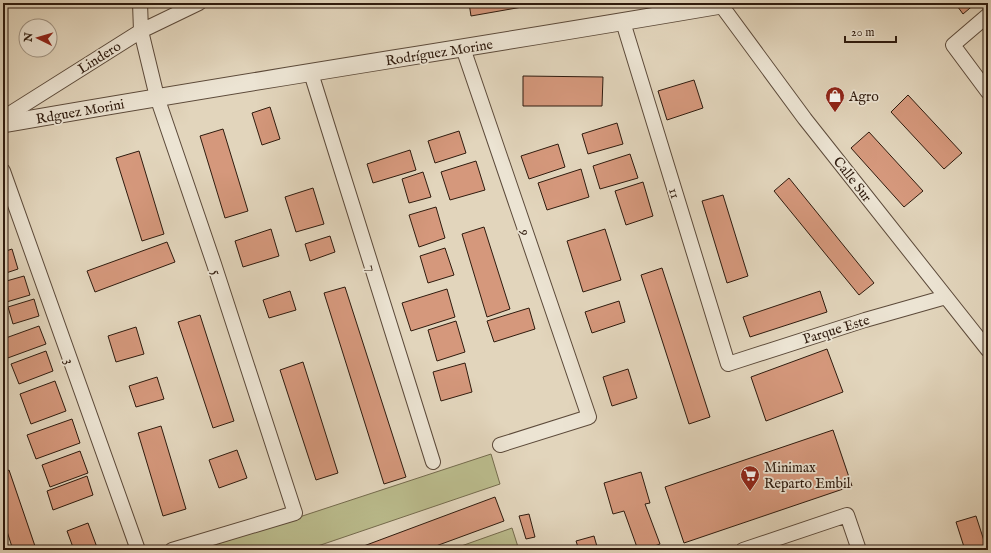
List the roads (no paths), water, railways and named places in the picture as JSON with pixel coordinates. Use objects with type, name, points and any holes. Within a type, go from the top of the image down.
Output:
[{"type":"street","name":"5","points":[[140,3],[142,31],[157,97],[214,264],[295,513],[172,550]]},
{"type":"street","name":"Lindero","points":[[3,118],[142,31],[199,3]]},
{"type":"street","name":"Rodríguez Morine","points":[[157,97],[623,22],[721,4]]},
{"type":"street","name":"Calle Sur","points":[[721,4],[805,119],[988,350]]},
{"type":"street","points":[[988,15],[953,45],[988,92]]},
{"type":"street","name":"11","points":[[623,22],[728,364]]},
{"type":"street","name":"9","points":[[463,48],[588,417],[500,445]]},
{"type":"street","name":"7","points":[[311,73],[433,462]]},
{"type":"street","name":"Rdguez Morini","points":[[3,124],[157,97]]},
{"type":"street","name":"3","points":[[3,171],[138,550]]},
{"type":"street","name":"Parque Este","points":[[728,364],[865,320],[946,297]]},
{"type":"street","points":[[743,550],[847,515],[859,550]]},
{"type":"place","name":"Agro","points":[[835,113]]},
{"type":"place","name":"Minimax Reparto Embil","points":[[750,492]]}]
